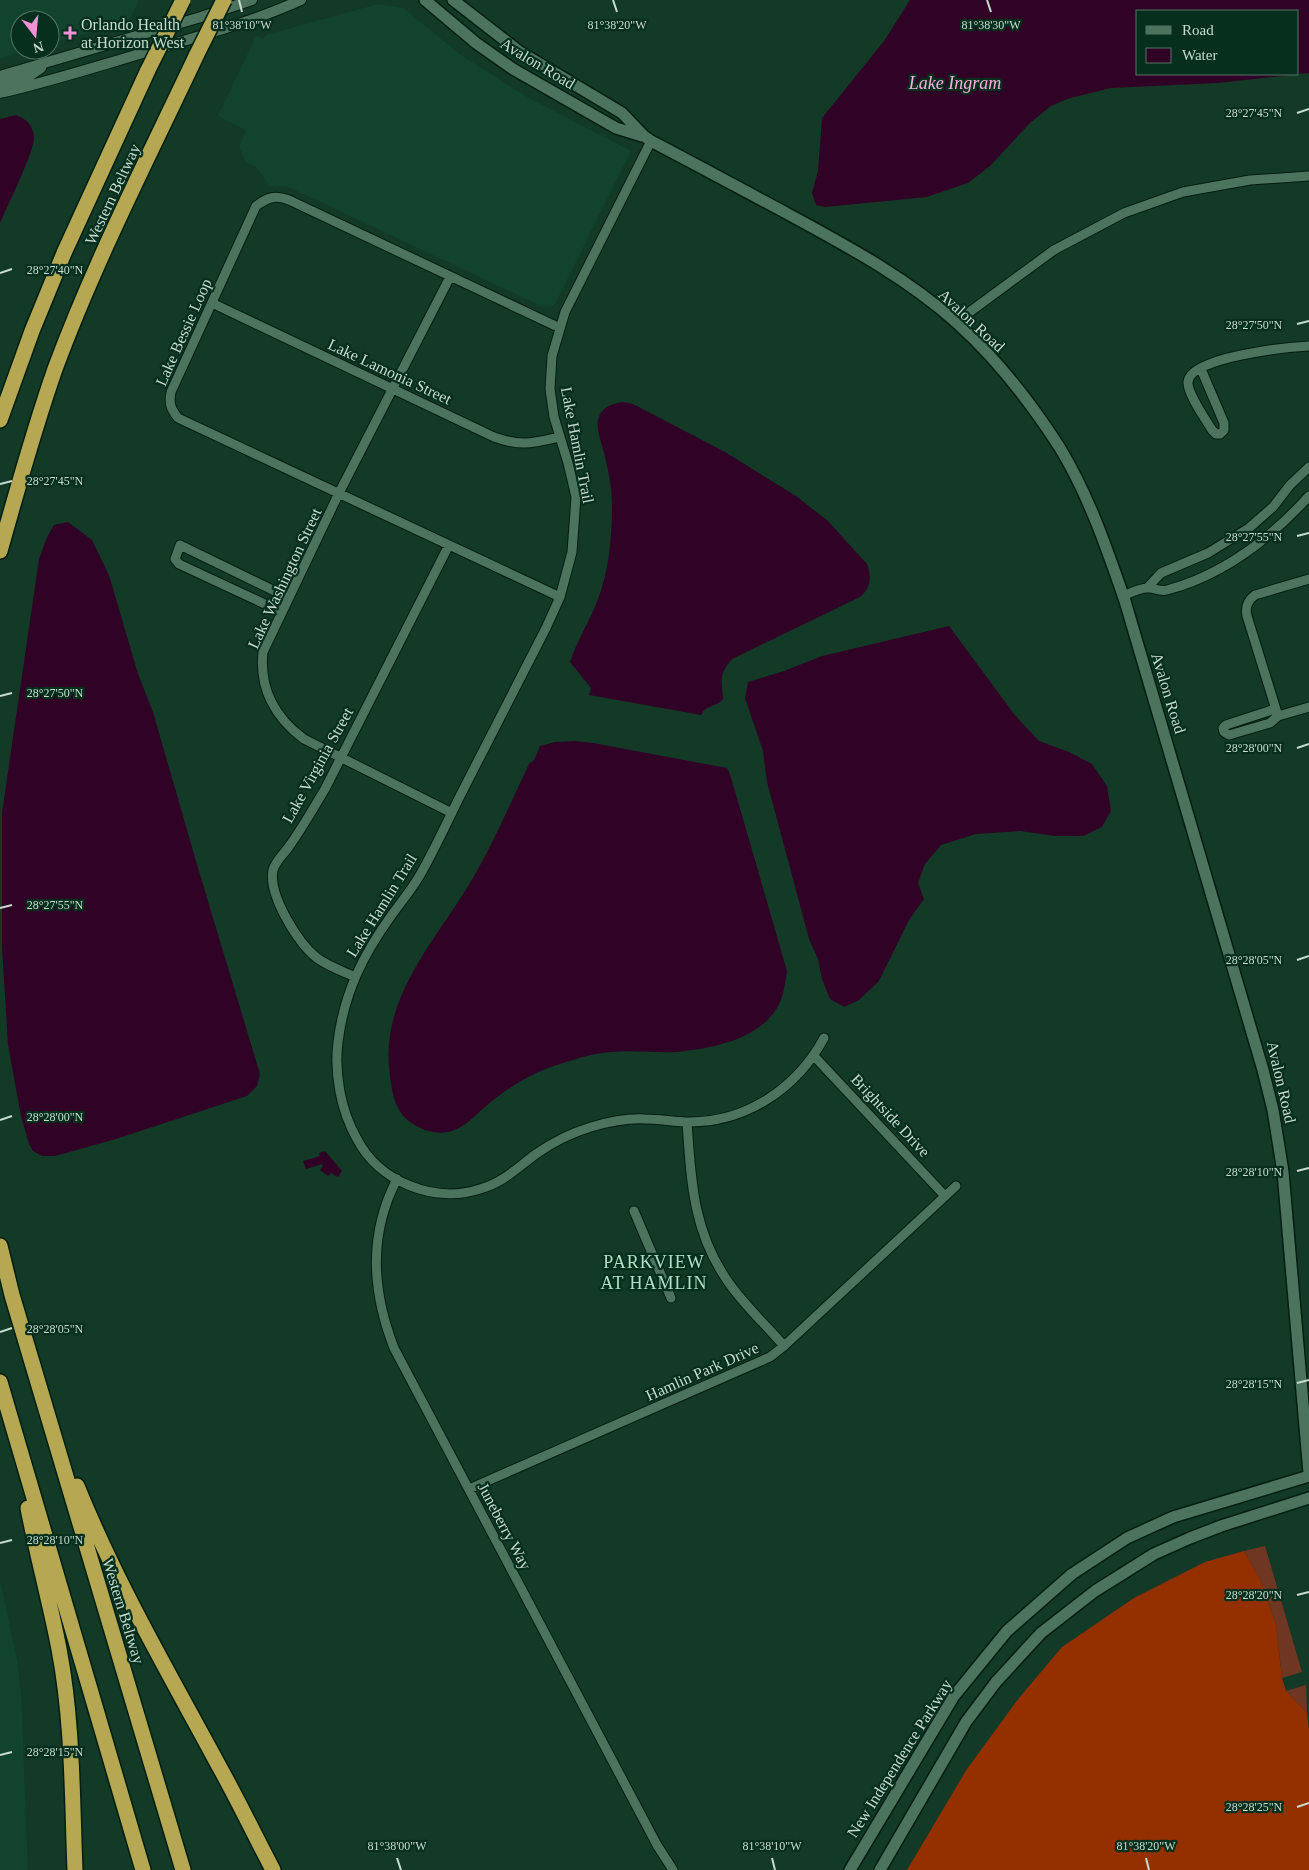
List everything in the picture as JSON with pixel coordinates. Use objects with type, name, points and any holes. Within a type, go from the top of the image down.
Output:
[{"type":"highway","name":"Western Beltway","points":[[0,420],[32,331],[64,253],[148,70],[183,0]]},
{"type":"highway","name":"Western Beltway","points":[[0,551],[27,452],[56,368],[101,259],[224,0]]},
{"type":"highway","name":"Western Beltway","points":[[0,1246],[38,1381],[183,1870]]},
{"type":"highway","points":[[38,1381],[78,1488],[114,1572],[273,1870]]},
{"type":"highway","points":[[0,1382],[143,1870]]},
{"type":"highway","points":[[16,1437],[36,1550],[59,1650],[66,1696],[75,1870]]},
{"type":"main road","name":"Avalon Road","points":[[425,0],[476,43],[513,69],[616,128],[648,139],[824,233],[893,274],[956,322],[989,354],[1026,399],[1061,450],[1092,510],[1123,596],[1252,1027],[1273,1110],[1279,1144],[1288,1224],[1309,1474]]},
{"type":"main road","name":"Avalon Road","points":[[453,0],[520,52],[622,113],[648,139]]},
{"type":"main road","name":"New Independence Parkway","points":[[850,1870],[954,1696],[1006,1631],[1072,1574],[1127,1538],[1173,1517],[1309,1474]]},
{"type":"main road","points":[[880,1870],[966,1722],[996,1682],[1041,1632],[1095,1591],[1154,1554],[1214,1529],[1309,1498]]},
{"type":"street","points":[[0,76],[252,0]]},
{"type":"street","points":[[0,93],[53,80],[214,32],[265,16],[301,0]]},
{"type":"street","points":[[0,84],[26,78],[48,63]]},
{"type":"street","name":"Lake Hamlin Trail","points":[[648,139],[564,312],[552,356],[550,389],[554,418],[576,497],[572,552],[560,597],[419,877],[363,958],[355,976],[344,1012],[338,1043],[338,1085],[357,1140],[373,1161],[397,1180],[419,1189],[451,1194],[473,1192],[488,1187],[502,1179],[552,1143],[592,1126],[636,1119],[687,1122],[720,1119],[755,1107],[786,1086],[799,1074],[814,1056],[824,1038]]},
{"type":"street","points":[[956,322],[1054,250],[1124,213],[1183,192],[1250,180],[1309,176]]},
{"type":"street","name":"Lake Bessie Loop","points":[[560,328],[278,196],[266,199],[256,206],[171,392],[169,402],[178,418],[560,597]]},
{"type":"street","name":"Lake Washington Street","points":[[450,277],[282,612],[263,652],[261,666],[267,692],[274,708],[292,731],[341,758],[452,813]]},
{"type":"street","name":"Lake Lamonia Street","points":[[212,303],[489,435],[511,443],[534,443],[560,437]]},
{"type":"street","points":[[1201,368],[1224,423],[1225,429],[1220,434],[1216,434],[1212,430],[1189,388],[1188,381],[1190,376],[1201,368],[1241,354],[1309,346]]},
{"type":"street","points":[[1123,596],[1148,587],[1161,573],[1208,553],[1249,528],[1273,507],[1309,467]]},
{"type":"street","points":[[1148,587],[1166,590],[1226,565],[1266,538],[1290,517],[1309,496]]},
{"type":"street","points":[[282,612],[179,564],[175,559],[180,545],[289,598]]},
{"type":"street","name":"Lake Virginia Street","points":[[355,976],[327,964],[315,956],[301,941],[286,919],[277,897],[273,878],[276,862],[304,824],[341,758],[449,545]]},
{"type":"street","points":[[1309,578],[1255,595],[1246,607],[1276,713],[1270,723],[1229,735],[1224,732],[1224,726],[1226,725],[1276,713],[1309,707]]},
{"type":"street","name":"Brightside Drive","points":[[814,1056],[945,1196]]},
{"type":"street","points":[[687,1122],[692,1191],[699,1223],[708,1248],[730,1285],[784,1346]]},
{"type":"street","name":"Juneberry Way","points":[[397,1180],[382,1213],[376,1274],[382,1311],[398,1358],[657,1845],[674,1870]]},
{"type":"street","name":"Hamlin Park Drive","points":[[469,1490],[770,1357],[956,1186]]},
{"type":"street","points":[[634,1211],[671,1298]]},
{"type":"shaded area","name":"Orlando Health at Horizon West","points":[[0,0],[139,0],[128,22],[60,41],[60,10],[10,10],[10,55],[0,58]]},
{"type":"shaded area","points":[[378,4],[403,8],[461,55],[527,97],[631,151],[555,304],[551,307],[541,306],[293,189],[285,186],[269,186],[255,166],[246,162],[239,147],[246,130],[218,116],[256,36],[263,39],[266,35]]},
{"type":"shaded area","points":[[1265,1546],[1302,1672],[1282,1678],[1276,1625],[1260,1579],[1244,1551]]},
{"type":"shaded area","points":[[1244,1551],[1260,1579],[1276,1625],[1282,1678],[1286,1691],[1307,1713],[1309,1729],[1309,1870],[907,1870],[967,1769],[1019,1698],[1062,1647],[1134,1598],[1205,1562]]},
{"type":"shaded area","points":[[0,1580],[17,1660],[21,1692],[28,1870],[0,1870]]},
{"type":"shaded area","points":[[1306,1685],[1307,1713],[1286,1691]]},
{"type":"water","name":"Lake Ingram","points":[[910,0],[1309,0],[1309,73],[1299,74],[1299,10],[1136,10],[1136,75],[1291,75],[1218,83],[1111,88],[1067,99],[1051,106],[1030,123],[990,166],[968,183],[927,197],[825,207],[816,205],[812,193],[818,171],[822,118],[884,41]]},
{"type":"water","points":[[16,115],[23,118],[31,126],[34,137],[33,144],[26,166],[0,223],[0,119]]},
{"type":"water","points":[[624,402],[633,404],[725,452],[796,496],[828,521],[867,564],[869,569],[870,578],[868,586],[860,597],[732,659],[723,674],[723,699],[721,702],[703,711],[701,715],[589,695],[591,688],[570,662],[602,588],[609,553],[612,517],[611,493],[598,420],[608,406]]},
{"type":"water","points":[[68,522],[92,540],[109,575],[138,674],[153,712],[260,1074],[257,1086],[247,1096],[116,1139],[55,1156],[42,1156],[33,1151],[29,1144],[21,1116],[8,1045],[2,947],[2,813],[39,559],[47,537],[54,525]]},
{"type":"water","points":[[949,626],[1014,714],[1039,741],[1069,752],[1092,764],[1107,786],[1111,811],[1102,827],[1083,836],[1055,836],[1020,831],[976,834],[941,845],[925,864],[918,883],[924,899],[909,920],[879,981],[859,1000],[844,1007],[830,999],[822,979],[818,959],[809,939],[767,782],[763,751],[745,698],[748,682],[784,671],[822,656]]},
{"type":"water","points":[[575,741],[727,768],[787,971],[781,999],[769,1019],[758,1028],[732,1041],[689,1051],[620,1051],[599,1053],[581,1058],[554,1066],[517,1083],[487,1105],[469,1122],[452,1131],[437,1132],[421,1128],[414,1125],[402,1114],[392,1092],[389,1046],[393,1019],[403,992],[430,943],[477,871],[529,764],[534,760],[540,746],[555,742]]},
{"type":"water","points":[[325,1151],[342,1171],[338,1177],[331,1173],[328,1176],[320,1170],[323,1166],[322,1164],[306,1169],[303,1161],[320,1156],[319,1153]]},
{"type":"place","name":"Orlando Health at Horizon West","points":[[70,33]]},
{"type":"district","name":"PARKVIEW AT HAMLIN","points":[[654,1272]]}]
